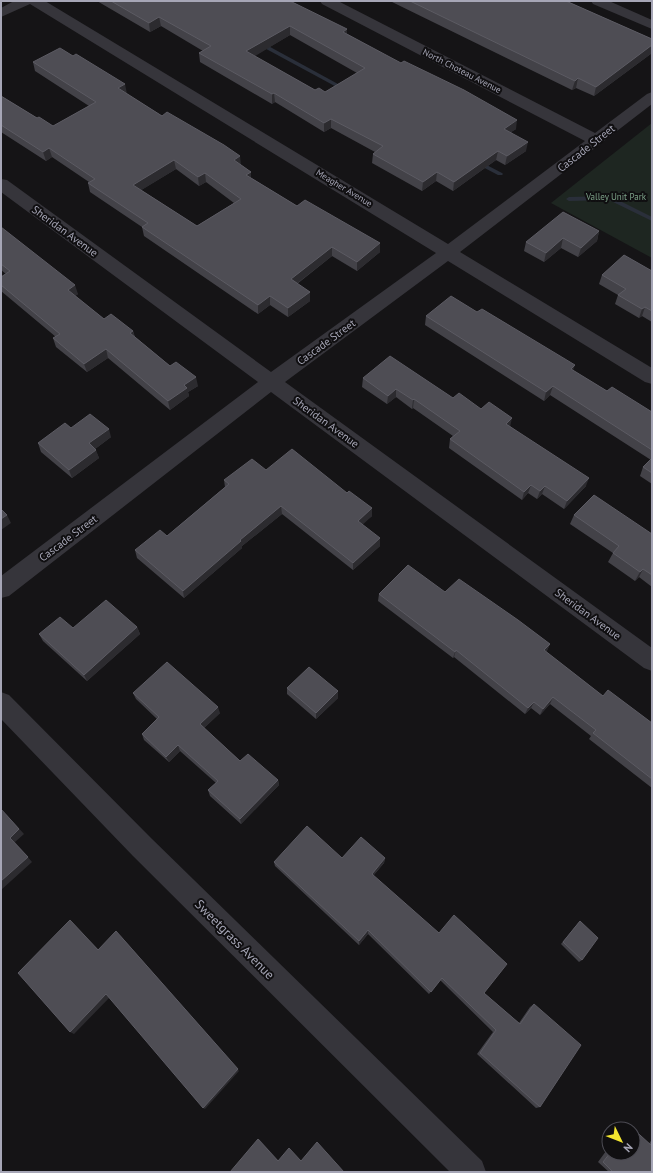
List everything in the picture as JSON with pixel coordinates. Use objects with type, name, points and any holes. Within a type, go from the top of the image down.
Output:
[{"type":"street","points":[[1,13],[25,1]]},
{"type":"street","name":"Meagher Avenue","points":[[35,1],[450,252],[652,377]]},
{"type":"street","name":"North Choteau Avenue","points":[[327,1],[596,140]]},
{"type":"street","points":[[598,1],[652,26]]},
{"type":"street","name":"Cascade Street","points":[[1,588],[271,382],[450,252],[652,97]]},
{"type":"street","name":"Sheridan Avenue","points":[[1,184],[652,661]]},
{"type":"street","name":"Sweetgrass Avenue","points":[[1,703],[142,847],[471,1172]]},
{"type":"green space","name":"Valley Unit Park","points":[[652,123],[652,258],[551,203]]},
{"type":"building","points":[[111,1],[290,1],[347,29],[343,32],[401,63],[404,61],[464,90],[517,120],[504,129],[528,142],[507,156],[498,151],[454,182],[437,172],[423,182],[373,154],[383,146],[331,119],[324,123],[274,93],[272,94],[199,53],[211,46],[159,17],[149,23]],"holes":[[[290,26],[365,68],[325,92],[319,88],[315,90],[246,51]]]},
{"type":"building","points":[[410,1],[566,1],[652,39],[652,45],[596,87],[578,78],[575,81]]},
{"type":"building","points":[[60,48],[73,56],[76,54],[125,84],[118,88],[162,116],[167,112],[240,156],[234,160],[251,172],[246,175],[297,206],[305,200],[380,243],[357,262],[332,247],[291,279],[310,292],[288,308],[270,296],[258,305],[142,227],[148,223],[88,183],[95,179],[49,148],[43,152],[1,125],[1,96],[53,126],[96,102],[33,62]],"holes":[[[174,160],[198,177],[205,173],[241,199],[197,226],[133,185]]]},
{"type":"building","points":[[563,212],[599,231],[581,248],[563,238],[546,253],[526,242]]},
{"type":"building","points":[[1,227],[75,285],[68,290],[104,319],[111,314],[133,331],[130,333],[170,366],[176,362],[196,377],[184,385],[187,388],[168,401],[106,349],[84,364],[53,338],[60,334],[1,285],[1,277],[10,271],[1,264]]},
{"type":"building","points":[[624,255],[652,271],[652,311],[645,307],[642,309],[618,295],[626,289],[602,275]]},
{"type":"building","points":[[451,296],[477,312],[482,309],[575,365],[571,369],[607,391],[612,387],[652,412],[652,450],[553,386],[546,392],[426,316]]},
{"type":"building","points":[[390,356],[453,398],[459,393],[481,409],[489,402],[512,418],[506,424],[589,478],[567,501],[545,486],[540,491],[531,485],[524,492],[450,439],[460,431],[414,399],[413,400],[396,389],[388,396],[363,378]]},
{"type":"building","points":[[90,414],[109,429],[89,443],[96,450],[69,470],[38,443],[65,423],[71,428]]},
{"type":"building","points":[[292,449],[347,493],[349,491],[372,508],[358,521],[380,538],[353,563],[281,506],[183,591],[135,550],[160,530],[167,536],[229,484],[224,480],[252,459],[266,470]]},
{"type":"building","points":[[652,458],[652,473],[643,467]]},
{"type":"building","points":[[594,495],[652,534],[652,575],[643,569],[640,572],[613,553],[619,546],[574,515]]},
{"type":"building","points":[[1,509],[7,515],[1,519]]},
{"type":"building","points":[[408,565],[445,592],[459,579],[550,644],[544,650],[603,696],[608,690],[652,723],[652,779],[593,733],[596,730],[553,697],[543,709],[534,702],[528,708],[456,650],[455,652],[379,594]]},
{"type":"building","points":[[106,600],[137,627],[84,675],[39,634],[60,617],[73,628]]},
{"type":"building","points":[[167,662],[218,707],[200,724],[240,761],[248,754],[278,780],[240,819],[208,790],[218,781],[178,745],[166,757],[142,734],[159,717],[133,693]]},
{"type":"building","points":[[309,667],[338,691],[316,713],[287,688]]},
{"type":"building","points":[[1,809],[19,829],[10,838],[28,857],[1,881]]},
{"type":"building","points":[[307,826],[342,858],[361,837],[385,858],[372,874],[439,933],[454,915],[507,964],[484,993],[520,1024],[534,1004],[581,1045],[540,1107],[480,1053],[496,1030],[442,978],[431,992],[368,930],[359,941],[274,862]]},
{"type":"building","points":[[70,920],[98,950],[116,931],[238,1069],[203,1108],[106,994],[70,1032],[18,973]]},
{"type":"building","points":[[580,921],[598,938],[582,960],[563,942]]},
{"type":"building","points":[[641,1136],[652,1146],[652,1172],[613,1172],[603,1162],[641,1161]]},
{"type":"building","points":[[258,1139],[278,1161],[289,1148],[301,1161],[317,1142],[344,1172],[230,1172]]},
{"type":"waterway","points":[[259,43],[346,90]]},
{"type":"waterway","points":[[477,162],[500,174]]},
{"type":"waterway","points":[[569,199],[610,198],[652,219]]}]
